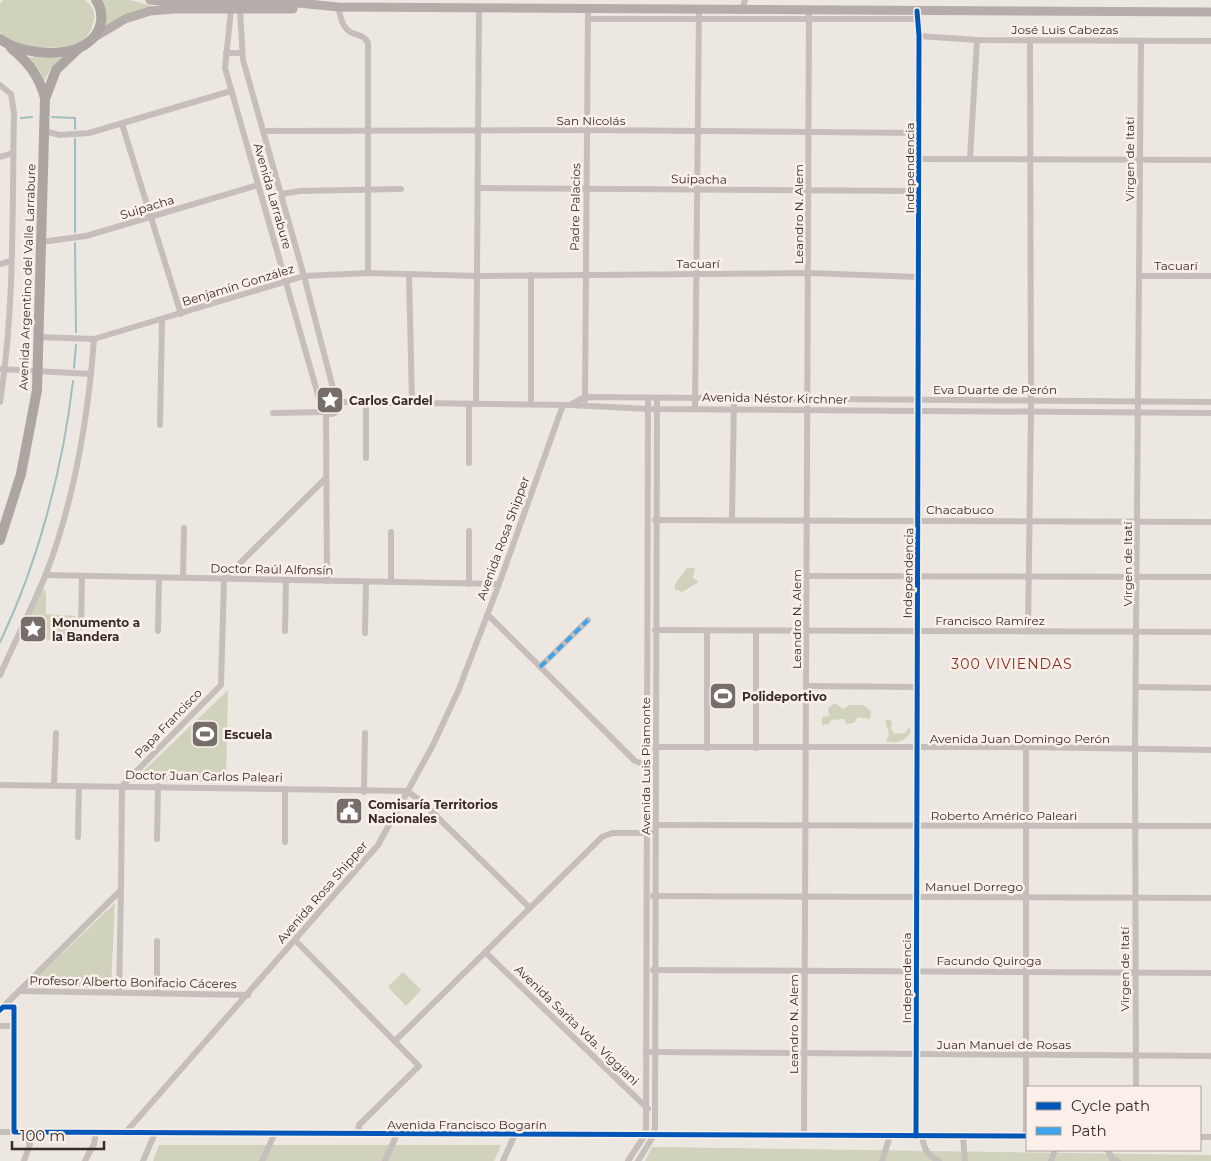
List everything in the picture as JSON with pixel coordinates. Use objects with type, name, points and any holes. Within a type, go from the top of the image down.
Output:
[{"type":"highway","points":[[46,99],[56,70],[80,47],[96,37],[102,19],[100,5],[96,0]]},
{"type":"highway","points":[[4,42],[37,52],[80,47]]},
{"type":"highway","points":[[4,42],[33,69],[38,76],[46,99]]},
{"type":"highway","name":"Avenida Argentino del Valle Larrabure","points":[[0,540],[21,474],[30,432],[38,370],[40,242],[46,99]]},
{"type":"main road","points":[[150,0],[236,6]]},
{"type":"main road","points":[[96,37],[125,19],[150,11],[236,6],[588,9],[699,14],[742,10],[809,14],[918,15],[1211,12]]},
{"type":"street","points":[[742,10],[745,0]]},
{"type":"street","name":"Avenida Larrabure","points":[[236,6],[224,63],[320,402]]},
{"type":"street","name":"Avenida Larrabure","points":[[236,6],[241,53],[304,276],[335,396]]},
{"type":"street","points":[[338,7],[346,28],[350,33],[362,35],[368,43],[368,273]]},
{"type":"street","points":[[469,463],[477,276],[479,8]]},
{"type":"street","name":"Padre Palacios","points":[[585,406],[588,9]]},
{"type":"street","points":[[695,408],[699,14]]},
{"type":"street","points":[[588,18],[699,14],[809,14]]},
{"type":"street","name":"Leandro N. Alem","points":[[804,1135],[810,132],[809,14]]},
{"type":"street","name":"Independencia","points":[[918,15],[916,1055],[919,1136]]},
{"type":"street","name":"José Luis Cabezas","points":[[919,36],[977,40],[1211,42]]},
{"type":"street","points":[[970,159],[977,40]]},
{"type":"street","points":[[1028,631],[1032,159],[1030,40]]},
{"type":"street","name":"Virgen de Itatí","points":[[1136,1086],[1135,750],[1138,577],[1141,41]]},
{"type":"street","points":[[226,52],[241,53]]},
{"type":"street","points":[[0,85],[11,94],[14,102],[11,261],[0,402]]},
{"type":"street","points":[[44,131],[70,135],[122,124],[231,91]]},
{"type":"street","points":[[122,124],[181,314]]},
{"type":"street","name":"San Nicolás","points":[[263,131],[479,132],[587,130],[919,133]]},
{"type":"street","points":[[0,157],[13,153]]},
{"type":"street","points":[[919,159],[1211,160]]},
{"type":"street","name":"Suipacha","points":[[40,242],[86,236],[258,185]]},
{"type":"street","name":"Suipacha","points":[[478,188],[809,192],[919,191]]},
{"type":"street","points":[[281,194],[300,191],[401,189]]},
{"type":"street","points":[[0,264],[11,261]]},
{"type":"street","name":"Benjamín González","points":[[39,337],[94,339],[304,276],[368,273],[477,276]]},
{"type":"street","name":"Tacuarí","points":[[477,276],[809,273],[918,277]]},
{"type":"street","points":[[409,274],[412,403]]},
{"type":"street","points":[[531,275],[531,404]]},
{"type":"street","name":"Tacuarí","points":[[1140,276],[1211,276]]},
{"type":"street","points":[[160,425],[162,320]]},
{"type":"street","points":[[0,675],[45,576],[59,536],[77,468],[86,422],[94,339]]},
{"type":"street","points":[[2,369],[91,374]]},
{"type":"street","points":[[273,413],[325,413],[332,414],[337,411],[340,402],[335,396],[326,395],[320,402],[325,413],[327,581]]},
{"type":"street","name":"Eva Duarte de Perón","points":[[570,405],[585,397],[1211,402]]},
{"type":"street","name":"Avenida Luis Piamonte","points":[[645,1134],[649,630],[648,398]]},
{"type":"street","name":"Avenida Luis Piamonte","points":[[654,1135],[656,1053],[657,398]]},
{"type":"street","points":[[732,520],[734,398]]},
{"type":"street","name":"Avenida Néstor Kirchner","points":[[340,402],[531,404],[649,408],[1211,413]]},
{"type":"street","points":[[366,402],[366,458]]},
{"type":"street","name":"Avenida Rosa Shipper","points":[[126,1133],[375,849],[445,721],[488,614],[563,405]]},
{"type":"street","points":[[224,579],[325,479]]},
{"type":"street","name":"Chacabuco","points":[[649,520],[1211,522]]},
{"type":"street","points":[[183,578],[184,528]]},
{"type":"street","points":[[469,531],[469,584]]},
{"type":"street","points":[[391,582],[392,532]]},
{"type":"street","name":"Doctor Raúl Alfonsín","points":[[45,576],[499,584]]},
{"type":"street","points":[[81,627],[82,576]]},
{"type":"street","points":[[808,576],[1211,577]]},
{"type":"street","points":[[158,631],[159,578]]},
{"type":"street","name":"Papa Francisco","points":[[122,786],[221,685],[224,579]]},
{"type":"street","points":[[285,631],[286,580]]},
{"type":"street","points":[[365,633],[366,582]]},
{"type":"street","points":[[488,614],[636,761],[657,768]]},
{"type":"street","points":[[540,667],[588,620]]},
{"type":"street","name":"Francisco Ramírez","points":[[649,630],[1211,632]]},
{"type":"street","points":[[707,631],[707,748]]},
{"type":"street","points":[[756,631],[756,748]]},
{"type":"street","points":[[807,686],[917,687]]},
{"type":"street","points":[[1137,687],[1211,688]]},
{"type":"street","points":[[54,785],[56,733]]},
{"type":"street","points":[[364,792],[365,733]]},
{"type":"street","name":"Avenida Juan Domingo Perón","points":[[648,747],[1026,747],[1211,750]]},
{"type":"street","points":[[1026,747],[1026,1136]]},
{"type":"street","name":"Doctor Juan Carlos Paleari","points":[[0,785],[158,786],[364,792],[408,791]]},
{"type":"street","points":[[78,837],[79,786]]},
{"type":"street","points":[[119,992],[122,786]]},
{"type":"street","points":[[157,839],[158,786]]},
{"type":"street","points":[[284,842],[285,790]]},
{"type":"street","points":[[408,791],[422,802],[530,908]]},
{"type":"street","name":"Roberto Américo Paleari","points":[[648,825],[1211,826]]},
{"type":"street","points":[[395,1042],[602,837],[612,833],[656,833]]},
{"type":"street","points":[[1,1008],[121,890]]},
{"type":"street","name":"Manuel Dorrego","points":[[647,896],[1211,898]]},
{"type":"street","points":[[295,940],[419,1066],[359,1125],[358,1134]]},
{"type":"street","points":[[156,993],[157,941]]},
{"type":"street","name":"Avenida Sarita Vda. Viggiani","points":[[485,952],[646,1108],[655,1112]]},
{"type":"street","name":"Facundo Quiroga","points":[[647,970],[1211,973]]},
{"type":"street","name":"Profesor Alberto Bonifacio Cáceres","points":[[19,991],[248,995]]},
{"type":"street","points":[[14,997],[14,1132]]},
{"type":"street","points":[[1,1008],[14,1007]]},
{"type":"street","points":[[0,1026],[14,1026]]},
{"type":"street","name":"Juan Manuel de Rosas","points":[[646,1052],[1211,1056]]},
{"type":"street","name":"Avenida Francisco Bogarín","points":[[0,1132],[1026,1136]]},
{"type":"street","points":[[23,1132],[30,1144],[24,1161]]},
{"type":"street","points":[[85,1161],[94,1144],[96,1133]]},
{"type":"street","points":[[143,1161],[155,1133]]},
{"type":"street","points":[[262,1161],[275,1133]]},
{"type":"street","points":[[385,1161],[397,1134]]},
{"type":"street","points":[[503,1161],[515,1134]]},
{"type":"street","points":[[628,1161],[645,1134]]},
{"type":"street","points":[[638,1161],[654,1135]]},
{"type":"street","points":[[882,1161],[890,1136]]},
{"type":"street","points":[[919,1136],[929,1156],[939,1161]]},
{"type":"street","points":[[963,1136],[965,1161]]},
{"type":"street","points":[[1108,1151],[1112,1159],[1118,1161]]},
{"type":"green space","points":[[3,0],[85,0],[92,8],[94,20],[87,35],[76,44],[53,47],[27,46],[15,43],[0,32],[0,4]]},
{"type":"green space","points":[[101,0],[130,0],[153,6],[126,15],[103,29]]},
{"type":"green space","points":[[26,57],[62,58],[51,68],[44,81],[40,71]]},
{"type":"green space","points":[[687,568],[695,568],[693,578],[698,581],[682,592],[675,589],[675,584]]},
{"type":"green space","points":[[42,589],[46,591],[46,614],[76,616],[76,641],[21,638]]},
{"type":"green space","points":[[228,690],[226,782],[133,781]]},
{"type":"green space","points":[[835,703],[843,709],[850,705],[863,705],[871,711],[870,719],[858,717],[854,723],[846,724],[845,719],[831,720],[829,724],[822,725],[822,717],[829,716],[828,708]]},
{"type":"green space","points":[[885,719],[892,721],[891,728],[894,734],[905,733],[909,727],[911,732],[901,741],[886,741],[889,735]]},
{"type":"green space","points":[[115,903],[111,988],[29,985]]},
{"type":"green space","points":[[403,972],[421,990],[406,1006],[388,987]]},
{"type":"green space","points":[[159,1145],[501,1145],[494,1161],[153,1161]]},
{"type":"green space","points":[[652,1147],[1211,1155],[1211,1161],[645,1161]]},
{"type":"waterway","points":[[21,118],[32,117]]},
{"type":"waterway","points":[[52,117],[75,118],[75,129]]},
{"type":"waterway","points":[[75,139],[75,232]]},
{"type":"waterway","points":[[75,243],[76,332]]},
{"type":"waterway","points":[[74,368],[76,345]]},
{"type":"waterway","points":[[0,642],[26,580],[47,514],[63,447],[73,381]]},
{"type":"marked path","points":[[540,667],[588,620]]},
{"type":"cycle path","points":[[916,1136],[919,36],[917,11]]},
{"type":"cycle path","points":[[0,1010],[3,1007],[14,1007],[14,1132],[1026,1136]]},
{"type":"place","name":"Carlos Gardel","points":[[330,400]]},
{"type":"place","name":"Monumento a la Bandera","points":[[33,629]]},
{"type":"place","name":"Polideportivo","points":[[723,696]]},
{"type":"place","name":"Escuela","points":[[205,734]]},
{"type":"place","name":"Comisaría Territorios Nacionales","points":[[349,811]]},
{"type":"district","name":"300 VIVIENDAS","points":[[1012,664]]}]
